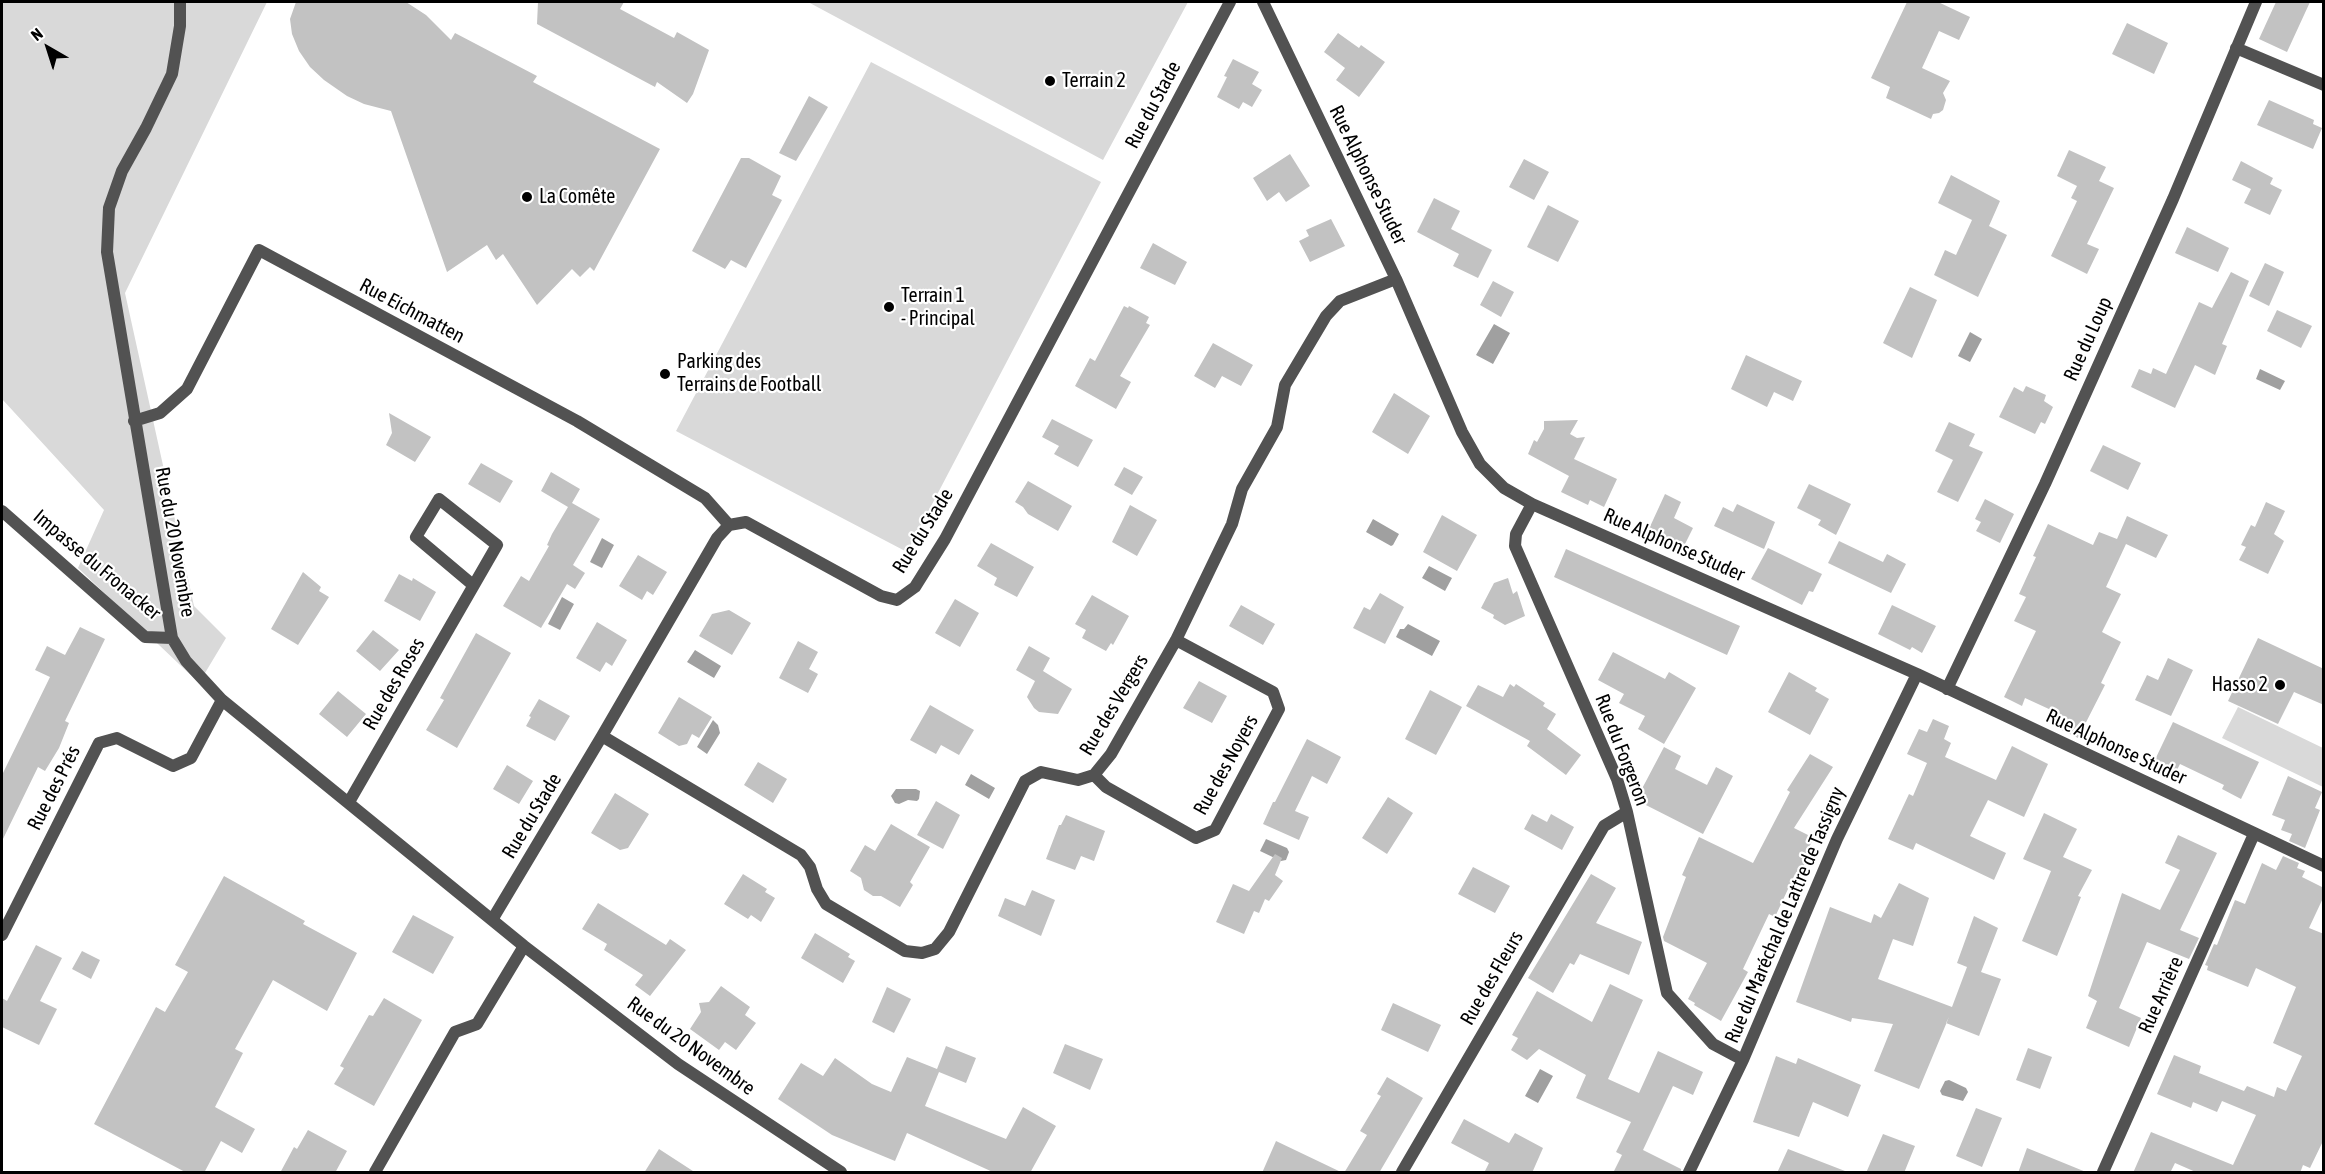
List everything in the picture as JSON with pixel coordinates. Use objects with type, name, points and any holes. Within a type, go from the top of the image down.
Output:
[{"type":"street","name":"Rue du 20 Novembre","points":[[180,2],[180,26],[172,74],[122,171],[109,208],[107,252],[172,638],[186,661],[222,700],[524,946],[678,1064],[841,1173]]},
{"type":"street","name":"Rue du Stade","points":[[492,920],[717,538],[729,525],[746,522],[881,596],[897,600],[915,587],[945,540],[1230,2]]},
{"type":"street","name":"Rue Alphonse Studer","points":[[1263,2],[1396,279],[1462,432],[1480,464],[1503,488],[1532,504],[1917,674],[2324,866]]},
{"type":"street","name":"Rue du Loup","points":[[1947,690],[2045,484],[2173,199],[2256,2]]},
{"type":"street","points":[[2236,48],[2324,85]]},
{"type":"street","name":"Rue Eichmatten","points":[[134,421],[160,413],[187,389],[259,250],[577,421],[705,498],[729,525]]},
{"type":"street","name":"Rue des Vergers","points":[[602,736],[801,855],[810,867],[817,889],[826,904],[905,951],[922,953],[935,949],[949,932],[1025,781],[1041,772],[1078,780],[1094,775],[1111,754],[1176,640],[1232,524],[1242,489],[1277,427],[1285,385],[1326,316],[1340,301],[1396,279]]},
{"type":"street","name":"Rue des Roses","points":[[349,802],[497,545],[439,499],[416,537],[473,585]]},
{"type":"street","name":"Rue du Forgeron","points":[[1532,504],[1516,534],[1515,546],[1617,779],[1627,812],[1667,993],[1713,1044],[1743,1060]]},
{"type":"street","name":"Impasse du Fronacker","points":[[2,511],[145,637],[172,638]]},
{"type":"street","name":"Rue des Noyers","points":[[1094,775],[1106,787],[1196,838],[1215,830],[1279,709],[1273,692],[1176,640]]},
{"type":"street","name":"Rue du Maréchal de Lattre de Tassigny","points":[[1689,1173],[1743,1060],[1836,839],[1917,674]]},
{"type":"street","name":"Rue des Prés","points":[[2,935],[99,743],[117,738],[173,766],[191,758],[222,700]]},
{"type":"street","name":"Rue des Fleurs","points":[[1401,1173],[1604,826],[1627,812]]},
{"type":"street","name":"Rue Arrière","points":[[2103,1173],[2254,834]]},
{"type":"street","points":[[375,1173],[455,1032],[477,1024],[524,946]]},
{"type":"shaded area","points":[[2,2],[267,2],[125,293],[194,606],[226,638],[199,683],[78,568],[104,510],[2,399]]},
{"type":"shaded area","name":"Terrain 2","points":[[808,2],[1188,2],[1103,160]]},
{"type":"shaded area","name":"Terrain 1 - Principal","points":[[871,62],[1101,182],[907,552],[676,431]]},
{"type":"shaded area","points":[[1494,324],[1510,333],[1493,364],[1476,355]]},
{"type":"shaded area","points":[[1970,332],[1982,339],[1970,362],[1958,356]]},
{"type":"shaded area","points":[[2260,369],[2285,381],[2280,390],[2256,379]]},
{"type":"shaded area","points":[[1373,519],[1399,534],[1393,545],[1366,532]]},
{"type":"shaded area","points":[[602,538],[614,545],[602,568],[590,562]]},
{"type":"shaded area","points":[[1429,566],[1452,578],[1445,591],[1422,578]]},
{"type":"shaded area","points":[[562,597],[574,604],[560,630],[548,624]]},
{"type":"shaded area","points":[[1408,624],[1440,641],[1432,656],[1396,637],[1400,629],[1404,629]]},
{"type":"shaded area","points":[[695,650],[721,666],[714,678],[687,662]]},
{"type":"shaded area","points":[[2238,707],[2323,748],[2323,787],[2222,738]]},
{"type":"shaded area","points":[[713,720],[718,725],[720,733],[707,754],[697,747]]},
{"type":"shaded area","points":[[971,774],[995,788],[989,799],[965,785]]},
{"type":"shaded area","points":[[896,789],[916,789],[920,791],[919,799],[895,803],[891,796]]},
{"type":"shaded area","points":[[1266,839],[1287,848],[1289,852],[1286,860],[1281,861],[1260,851]]},
{"type":"shaded area","points":[[1540,1069],[1553,1076],[1538,1103],[1525,1096]]},
{"type":"shaded area","points":[[1949,1080],[1966,1088],[1968,1092],[1963,1101],[1942,1095],[1940,1091],[1945,1081]]},
{"type":"building","name":"La Comête","points":[[296,2],[406,2],[426,15],[451,40],[455,33],[537,76],[533,82],[660,149],[594,271],[590,267],[580,277],[572,269],[537,305],[503,254],[496,260],[487,245],[447,272],[391,111],[364,104],[347,96],[310,67],[299,51],[292,34],[290,19]]},
{"type":"building","points":[[538,2],[624,2],[620,9],[674,38],[677,32],[709,50],[693,94],[687,103],[657,82],[655,87],[537,24]]},
{"type":"building","points":[[1907,2],[1938,2],[1970,17],[1959,40],[1939,31],[1922,68],[1950,81],[1943,93],[1946,100],[1943,110],[1933,114],[1931,119],[1886,98],[1890,87],[1871,78]]},
{"type":"building","points":[[2276,2],[2310,2],[2287,52],[2259,39]]},
{"type":"building","points":[[2127,23],[2168,43],[2154,74],[2112,54]]},
{"type":"building","points":[[1338,33],[1359,48],[1361,45],[1385,62],[1359,97],[1336,80],[1345,68],[1324,52]]},
{"type":"building","points":[[1233,59],[1259,72],[1252,84],[1262,90],[1252,107],[1243,102],[1239,109],[1217,97]]},
{"type":"building","points":[[809,96],[828,107],[796,161],[779,153]]},
{"type":"building","points":[[2269,100],[2314,120],[2313,124],[2322,128],[2313,149],[2257,125]]},
{"type":"building","points":[[2069,150],[2106,167],[2099,181],[2114,188],[2087,244],[2099,249],[2087,274],[2051,256],[2077,201],[2071,198],[2077,186],[2057,176]]},
{"type":"building","points":[[1290,154],[1310,186],[1286,202],[1279,192],[1267,201],[1253,178]]},
{"type":"building","points":[[741,158],[749,158],[781,176],[772,195],[782,200],[746,268],[731,260],[725,269],[692,251]]},
{"type":"building","points":[[1524,159],[1549,172],[1534,200],[1509,187]]},
{"type":"building","points":[[2241,161],[2273,178],[2270,184],[2282,190],[2270,215],[2244,203],[2251,189],[2232,180]]},
{"type":"building","points":[[1951,175],[2000,201],[1989,226],[2007,235],[1978,297],[1934,275],[1945,250],[1956,255],[1972,220],[1938,203]]},
{"type":"building","points":[[1434,198],[1460,211],[1451,229],[1492,250],[1478,278],[1453,266],[1459,254],[1417,232]]},
{"type":"building","points":[[1548,205],[1579,221],[1558,262],[1527,247]]},
{"type":"building","points":[[1331,219],[1345,246],[1310,262],[1299,241],[1309,236],[1306,230]]},
{"type":"building","points":[[2187,227],[2229,248],[2218,272],[2175,253]]},
{"type":"building","points":[[1153,243],[1187,262],[1175,285],[1140,268]]},
{"type":"building","points":[[2265,263],[2284,272],[2269,306],[2249,296]]},
{"type":"building","points":[[2231,272],[2249,281],[2222,344],[2227,346],[2215,375],[2195,365],[2175,408],[2131,387],[2139,369],[2151,374],[2153,368],[2166,374],[2199,302],[2212,308]]},
{"type":"building","points":[[1493,281],[1514,292],[1501,317],[1480,305]]},
{"type":"building","points":[[1910,287],[1937,300],[1912,358],[1883,343]]},
{"type":"building","points":[[1124,306],[1128,308],[1129,306],[1149,317],[1146,323],[1150,325],[1120,376],[1131,382],[1116,409],[1075,386],[1090,358],[1095,361]]},
{"type":"building","points":[[2277,310],[2312,326],[2301,348],[2267,331]]},
{"type":"building","points":[[1213,343],[1253,365],[1241,386],[1222,376],[1215,388],[1194,376]]},
{"type":"building","points":[[1746,355],[1802,381],[1793,401],[1774,392],[1767,407],[1731,389]]},
{"type":"building","points":[[2026,386],[2046,395],[2044,401],[2053,407],[2045,424],[2041,422],[2035,434],[1999,417],[2014,387],[2023,392]]},
{"type":"building","points":[[1394,393],[1430,416],[1408,454],[1372,432]]},
{"type":"building","points":[[389,413],[431,437],[415,462],[386,445],[392,433]]},
{"type":"building","points":[[1052,419],[1093,440],[1078,467],[1054,454],[1059,446],[1042,437]]},
{"type":"building","points":[[1578,420],[1570,434],[1577,438],[1585,437],[1574,459],[1617,479],[1604,507],[1590,500],[1588,505],[1561,492],[1569,476],[1528,454],[1534,440],[1537,442],[1544,429],[1544,421]]},
{"type":"building","points":[[1949,422],[1975,434],[1969,446],[1983,452],[1958,502],[1937,492],[1953,460],[1935,451]]},
{"type":"building","points":[[2103,445],[2141,463],[2128,490],[2090,471]]},
{"type":"building","points":[[481,463],[513,481],[500,503],[468,484]]},
{"type":"building","points":[[1124,467],[1143,477],[1132,495],[1114,485]]},
{"type":"building","points":[[551,472],[580,489],[572,503],[600,519],[573,565],[585,573],[575,589],[567,584],[541,628],[503,606],[521,576],[529,581],[568,507],[541,491]]},
{"type":"building","points":[[1028,481],[1072,506],[1058,531],[1028,514],[1015,502]]},
{"type":"building","points":[[1809,484],[1851,504],[1836,535],[1818,525],[1821,520],[1797,508]]},
{"type":"building","points":[[1665,494],[1681,502],[1674,518],[1693,528],[1683,548],[1648,531]]},
{"type":"building","points":[[1985,499],[2014,514],[2000,543],[1976,531],[1981,522],[1975,519]]},
{"type":"building","points":[[2266,502],[2285,511],[2274,534],[2284,541],[2268,574],[2239,560],[2246,547],[2241,545],[2251,525],[2255,527]]},
{"type":"building","points":[[1737,504],[1775,522],[1764,549],[1714,526],[1723,507],[1733,512]]},
{"type":"building","points":[[1130,505],[1157,520],[1137,556],[1112,542]]},
{"type":"building","points":[[1442,515],[1477,535],[1457,571],[1423,552]]},
{"type":"building","points":[[2127,516],[2168,535],[2156,558],[2126,544],[2106,587],[2121,594],[2102,632],[2121,642],[2101,683],[2105,685],[2078,738],[2056,727],[2062,715],[2025,698],[2022,706],[2004,697],[2036,631],[2014,621],[2026,597],[2019,594],[2048,524],[2093,545],[2099,532],[2117,539]]},
{"type":"building","points":[[1839,541],[1883,562],[1887,554],[1906,564],[1891,593],[1828,563]]},
{"type":"building","points":[[991,543],[1034,567],[1017,597],[994,585],[997,578],[977,566]]},
{"type":"building","points":[[1768,548],[1822,574],[1813,592],[1809,591],[1802,605],[1751,579]]},
{"type":"building","points":[[1566,549],[1740,626],[1727,655],[1554,577]]},
{"type":"building","points":[[638,555],[667,572],[653,595],[647,591],[642,600],[619,586]]},
{"type":"building","points":[[303,572],[321,587],[319,591],[329,597],[298,645],[271,629]]},
{"type":"building","points":[[399,574],[412,581],[413,578],[436,592],[420,621],[384,601]]},
{"type":"building","points":[[1508,578],[1513,594],[1517,591],[1525,616],[1505,625],[1493,618],[1494,615],[1481,608],[1494,583]]},
{"type":"building","points":[[1380,593],[1404,607],[1385,644],[1353,628],[1364,607],[1370,610]]},
{"type":"building","points":[[1092,595],[1129,616],[1113,645],[1111,643],[1106,651],[1082,638],[1086,630],[1075,624]]},
{"type":"building","points":[[955,599],[979,613],[960,647],[935,633]]},
{"type":"building","points":[[1241,605],[1275,624],[1263,645],[1229,626]]},
{"type":"building","points":[[1892,605],[1936,626],[1922,653],[1912,647],[1910,650],[1878,634]]},
{"type":"building","points":[[729,610],[751,623],[732,655],[699,636],[712,614]]},
{"type":"building","points":[[597,622],[627,640],[612,666],[606,662],[600,672],[576,658]]},
{"type":"building","points":[[80,627],[105,639],[65,721],[69,723],[59,748],[45,771],[38,767],[2,841],[2,775],[50,677],[35,670],[47,646],[65,655]]},
{"type":"building","points":[[373,630],[399,650],[380,671],[356,651]]},
{"type":"building","points":[[476,633],[511,653],[457,748],[426,730],[444,700],[440,698]]},
{"type":"building","name":"Hasso 2","points":[[2258,638],[2324,669],[2324,705],[2294,692],[2278,724],[2228,701]]},
{"type":"building","points":[[798,641],[818,652],[809,669],[818,674],[808,693],[779,678]]},
{"type":"building","points":[[1029,646],[1050,658],[1043,671],[1072,689],[1058,714],[1039,712],[1027,697],[1035,681],[1016,670]]},
{"type":"building","points":[[1613,652],[1665,679],[1669,672],[1696,688],[1664,744],[1638,729],[1645,716],[1619,703],[1624,694],[1598,680]]},
{"type":"building","points":[[2168,658],[2193,670],[2171,716],[2135,700],[2147,675],[2158,680]]},
{"type":"building","points":[[1789,672],[1817,688],[1815,691],[1829,699],[1810,735],[1768,712]]},
{"type":"building","points":[[1199,681],[1227,696],[1212,723],[1183,708]]},
{"type":"building","points":[[1510,684],[1514,687],[1516,684],[1545,703],[1543,706],[1556,714],[1547,729],[1581,755],[1566,775],[1527,746],[1530,741],[1466,706],[1478,685],[1503,697]]},
{"type":"building","points":[[1430,690],[1462,707],[1436,755],[1405,739]]},
{"type":"building","points":[[338,691],[366,714],[347,737],[319,714]]},
{"type":"building","points":[[679,697],[712,717],[699,738],[692,734],[687,744],[679,746],[658,733]]},
{"type":"building","points":[[539,699],[570,716],[555,741],[526,726]]},
{"type":"building","points":[[930,705],[974,730],[959,755],[941,745],[936,754],[910,740]]},
{"type":"building","points":[[1933,719],[1949,726],[1944,739],[1951,743],[1945,757],[1996,780],[2012,746],[2048,764],[2024,817],[1988,800],[1970,836],[2006,853],[1994,880],[1916,843],[1913,850],[1888,839],[1909,794],[1913,796],[1927,763],[1907,754],[1919,729],[1927,732]]},
{"type":"building","points":[[2173,722],[2259,762],[2241,799],[2222,789],[2224,785],[2180,764],[2174,776],[2152,766]]},
{"type":"building","points":[[1307,739],[1341,757],[1327,784],[1312,776],[1295,811],[1309,817],[1299,840],[1263,824]]},
{"type":"building","points":[[1664,747],[1681,756],[1675,769],[1707,785],[1716,767],[1733,776],[1703,834],[1636,800]]},
{"type":"building","points":[[1810,754],[1833,767],[1794,828],[1814,838],[1808,849],[1812,851],[1798,876],[1795,874],[1775,917],[1769,914],[1743,969],[1748,972],[1721,1021],[1688,999],[1707,963],[1664,941],[1663,937],[1686,877],[1682,875],[1699,837],[1753,863],[1790,792],[1787,790]]},
{"type":"building","points":[[758,762],[787,779],[773,803],[744,785]]},
{"type":"building","points":[[507,765],[533,781],[519,804],[493,789]]},
{"type":"building","points":[[2288,776],[2322,792],[2315,808],[2320,810],[2305,848],[2289,841],[2292,834],[2281,830],[2285,820],[2272,815]]},
{"type":"building","points":[[615,793],[649,814],[628,848],[620,850],[591,833]]},
{"type":"building","points":[[1388,797],[1413,813],[1387,854],[1362,838]]},
{"type":"building","points":[[936,801],[960,815],[943,849],[917,835]]},
{"type":"building","points":[[2044,813],[2077,829],[2063,857],[2092,870],[2078,896],[2081,897],[2057,956],[2022,941],[2051,871],[2023,859]]},
{"type":"building","points":[[1532,814],[1547,822],[1551,814],[1574,827],[1562,850],[1524,829]]},
{"type":"building","points":[[1066,815],[1105,831],[1094,861],[1081,856],[1075,870],[1046,859],[1059,825]]},
{"type":"building","points":[[891,824],[930,847],[910,882],[913,885],[900,907],[881,896],[873,896],[864,890],[861,878],[850,871],[865,845],[875,851]]},
{"type":"building","points":[[2178,835],[2217,853],[2180,930],[2199,938],[2189,959],[2147,942],[2119,1008],[2141,1018],[2129,1047],[2086,1028],[2097,1001],[2088,996],[2122,893],[2160,910],[2180,870],[2165,863]]},
{"type":"building","points":[[1275,854],[1282,858],[1275,875],[1283,881],[1269,901],[1265,899],[1259,913],[1254,911],[1244,934],[1216,922],[1233,884],[1249,891]]},
{"type":"building","points":[[2283,856],[2299,863],[2297,868],[2305,871],[2302,877],[2324,888],[2324,896],[2309,928],[2324,934],[2324,1139],[2310,1168],[2303,1165],[2300,1173],[2198,1173],[2175,1163],[2170,1173],[2133,1173],[2151,1132],[2233,1165],[2256,1115],[2222,1101],[2217,1112],[2193,1102],[2191,1108],[2157,1094],[2174,1055],[2201,1066],[2199,1073],[2244,1091],[2247,1086],[2274,1097],[2277,1087],[2286,1091],[2302,1056],[2273,1043],[2296,987],[2256,968],[2248,987],[2207,970],[2208,966],[2205,965],[2214,944],[2217,945],[2235,900],[2245,904],[2262,863],[2276,870]]},
{"type":"building","points":[[1473,867],[1510,886],[1495,913],[1458,894]]},
{"type":"building","points":[[743,874],[767,889],[765,892],[775,898],[761,922],[751,915],[748,919],[724,904]]},
{"type":"building","points":[[1591,874],[1616,888],[1596,923],[1642,942],[1629,975],[1580,954],[1574,965],[1570,963],[1553,993],[1528,978]]},
{"type":"building","points":[[224,876],[305,921],[303,924],[357,953],[327,1011],[273,980],[235,1049],[243,1053],[215,1107],[255,1129],[242,1153],[221,1141],[204,1173],[187,1173],[94,1124],[156,1007],[165,1012],[188,972],[175,965]]},
{"type":"building","points":[[1899,883],[1929,898],[1913,946],[1893,939],[1878,979],[1952,1007],[1967,967],[1957,963],[1974,916],[1998,928],[1981,972],[2001,979],[1979,1036],[1946,1023],[1919,1089],[1874,1071],[1893,1024],[1852,1018],[1851,1022],[1796,1002],[1830,907],[1871,923],[1874,914],[1881,918]]},
{"type":"building","points":[[1032,890],[1055,900],[1041,936],[998,916],[1005,898],[1025,906]]},
{"type":"building","points":[[598,903],[666,945],[670,939],[686,950],[650,996],[635,985],[643,975],[604,950],[607,944],[582,929]]},
{"type":"building","points":[[413,915],[454,937],[433,974],[392,952]]},
{"type":"building","points":[[815,933],[850,954],[848,957],[855,961],[843,983],[801,958]]},
{"type":"building","points":[[36,945],[62,958],[40,1001],[57,1009],[39,1045],[2,1027],[2,998],[7,1001]]},
{"type":"building","points":[[82,951],[100,960],[91,979],[72,969]]},
{"type":"building","points":[[1610,984],[1643,1000],[1608,1079],[1639,1093],[1658,1051],[1703,1072],[1693,1095],[1673,1086],[1643,1150],[1681,1169],[1681,1173],[1613,1173],[1622,1155],[1616,1152],[1631,1122],[1576,1098],[1586,1075],[1539,1049],[1527,1060],[1511,1050],[1518,1038],[1512,1035],[1537,991],[1592,1022]]},
{"type":"building","points":[[721,986],[750,1007],[745,1015],[756,1023],[736,1050],[725,1042],[719,1050],[690,1029],[701,1012],[699,1003],[709,1002]]},
{"type":"building","points":[[887,987],[911,999],[894,1033],[872,1022]]},
{"type":"building","points":[[384,998],[422,1020],[374,1106],[334,1084],[344,1068],[340,1066],[369,1015],[373,1016]]},
{"type":"building","points":[[1393,1003],[1441,1025],[1428,1052],[1381,1030]]},
{"type":"building","points":[[1065,1044],[1103,1059],[1090,1090],[1053,1073]]},
{"type":"building","points":[[946,1046],[976,1058],[966,1083],[939,1072],[925,1106],[1006,1139],[1023,1107],[1056,1126],[1030,1173],[995,1173],[907,1133],[895,1161],[832,1135],[778,1099],[801,1063],[823,1076],[835,1058],[872,1084],[891,1092],[907,1057],[937,1069]]},
{"type":"building","points":[[2028,1048],[2052,1057],[2040,1089],[2016,1080]]},
{"type":"building","points":[[1776,1056],[1796,1064],[1798,1058],[1861,1085],[1848,1117],[1813,1102],[1799,1137],[1753,1122]]},
{"type":"building","points":[[1387,1077],[1423,1098],[1379,1173],[1344,1173],[1367,1135],[1360,1131],[1381,1096],[1377,1094]]},
{"type":"building","points":[[1976,1108],[2002,1118],[1982,1167],[1956,1156]]},
{"type":"building","points":[[1464,1119],[1509,1143],[1515,1133],[1543,1148],[1532,1173],[1484,1173],[1489,1163],[1451,1143]]},
{"type":"building","points":[[308,1130],[347,1151],[335,1173],[280,1173],[294,1147],[297,1149]]},
{"type":"building","points":[[1883,1134],[1915,1146],[1904,1173],[1866,1173]]},
{"type":"building","points":[[1276,1141],[1343,1173],[1262,1173]]},
{"type":"building","points":[[2027,1148],[2086,1172],[2086,1173],[2018,1173]]},
{"type":"building","points":[[659,1149],[696,1173],[644,1173]]},
{"type":"building","points":[[1788,1149],[1845,1171],[1845,1173],[1777,1173]]},
{"type":"place","name":"Terrain 2","points":[[1050,81]]},
{"type":"place","name":"La Comête","points":[[527,197]]},
{"type":"place","name":"Terrain 1 - Principal","points":[[889,307]]},
{"type":"place","name":"Parking des Terrains de Football","points":[[665,374]]},
{"type":"place","name":"Hasso 2","points":[[2280,685]]}]
